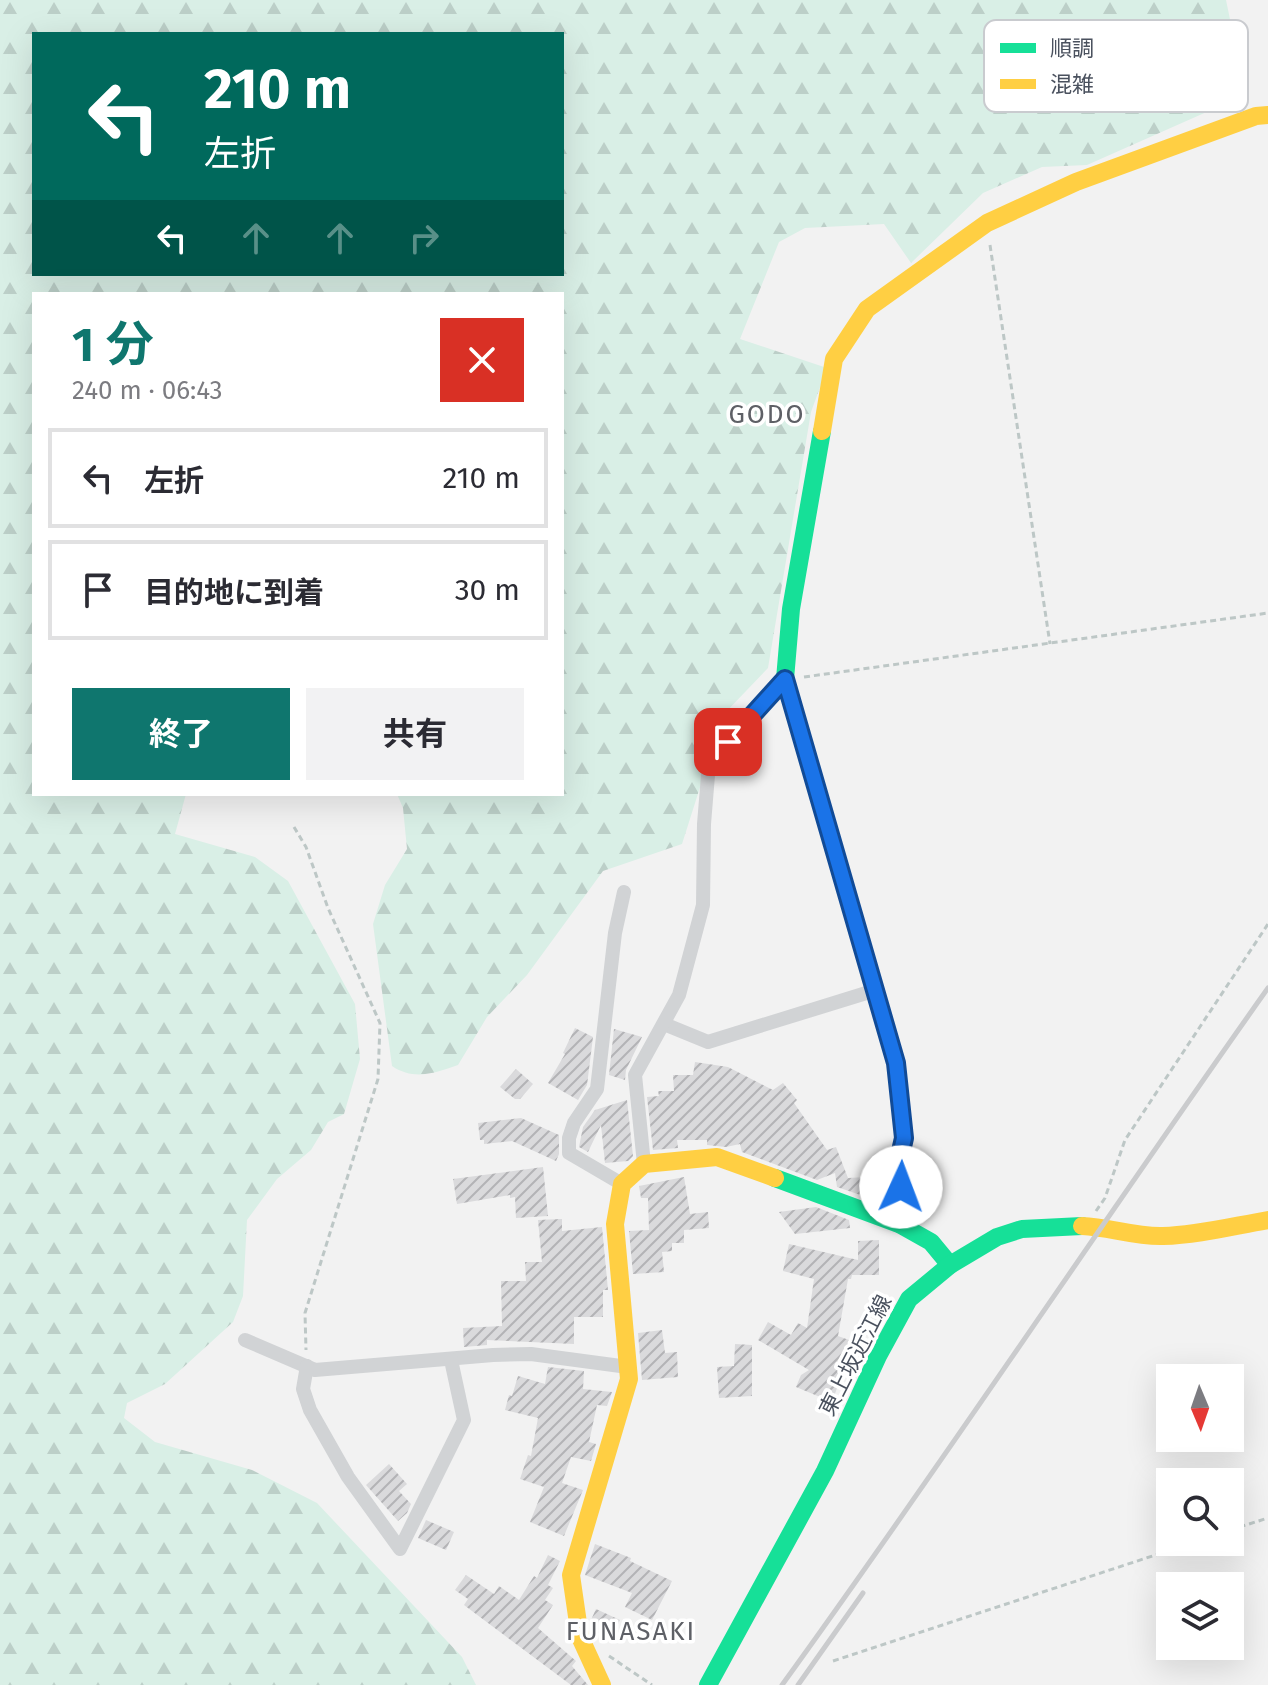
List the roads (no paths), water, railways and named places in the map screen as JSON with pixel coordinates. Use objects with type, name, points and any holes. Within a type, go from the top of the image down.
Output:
[{"type":"street","points":[[899,1224],[902,1214],[899,1160],[904,1138],[896,1063],[785,679],[791,609],[834,359],[867,309],[987,223],[1076,182],[1256,116],[1268,115]]},
{"type":"street","points":[[644,1164],[635,1075],[679,995],[703,905],[704,824],[709,763],[785,679]]},
{"type":"street","points":[[622,1184],[569,1153],[569,1138],[574,1123],[597,1089],[615,933],[624,892]]},
{"type":"street","points":[[664,1024],[708,1042],[876,990]]},
{"type":"street","points":[[602,1685],[580,1637],[571,1575],[629,1379],[615,1224],[622,1184],[644,1164],[717,1157],[899,1224],[931,1242],[950,1265]]},
{"type":"street","name":"東上坂近江線","points":[[708,1685],[825,1471],[878,1356],[909,1299],[950,1265],[997,1237],[1022,1229],[1086,1226],[1136,1235],[1162,1236],[1268,1220]]},
{"type":"street","points":[[245,1340],[315,1370],[531,1354],[628,1367]]},
{"type":"street","points":[[307,1366],[303,1389],[310,1410],[348,1477],[400,1549],[464,1420],[451,1360]]},
{"type":"railway","points":[[782,1685],[1268,988]]},
{"type":"railway","points":[[798,1685],[863,1593]]},
{"type":"district","name":"GODO","points":[[767,414]]},
{"type":"district","name":"FUNASAKI","points":[[631,1631]]}]
